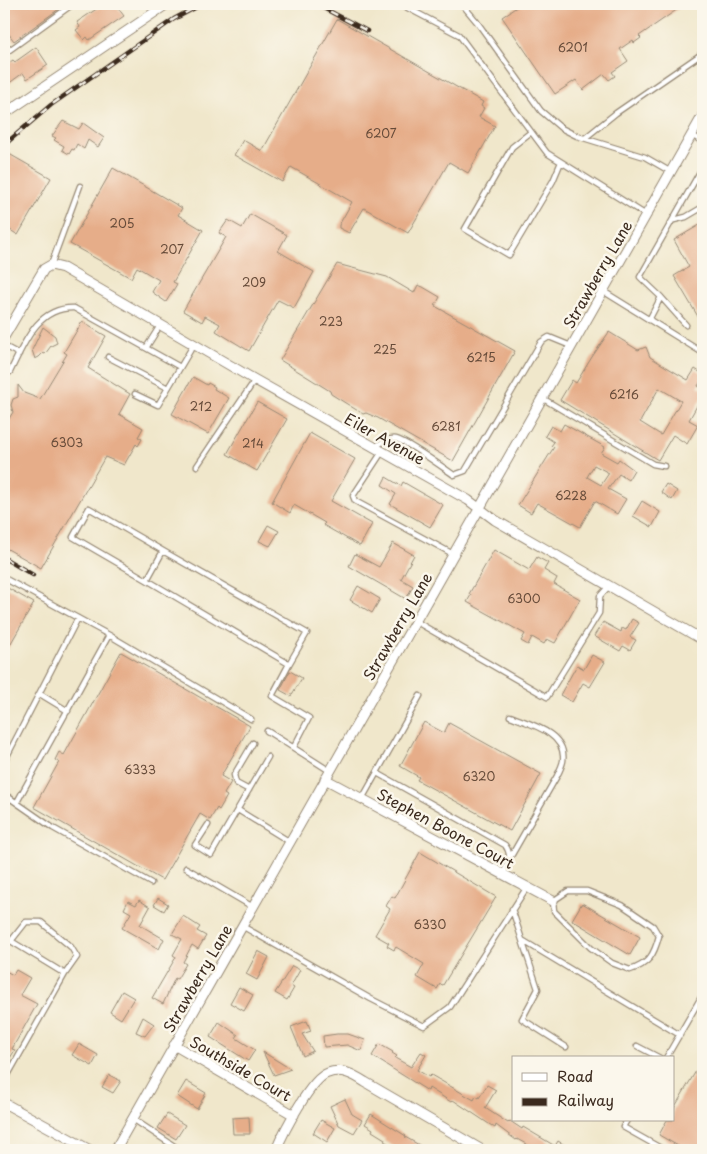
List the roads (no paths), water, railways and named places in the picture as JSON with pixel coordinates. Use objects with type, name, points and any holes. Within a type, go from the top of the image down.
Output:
[{"type":"street","points":[[4,114],[166,4]]},
{"type":"street","name":"Strawberry Lane","points":[[115,1150],[703,115]]},
{"type":"street","points":[[4,337],[44,269],[51,265]]},
{"type":"street","name":"Eiler Avenue","points":[[51,265],[63,268],[255,380],[468,500],[495,520],[703,640]]},
{"type":"street","name":"Stephen Boone Court","points":[[328,775],[362,798],[553,901]]},
{"type":"street","name":"Southside Court","points":[[174,1045],[294,1115]]},
{"type":"street","points":[[276,1150],[310,1088],[321,1076],[330,1072],[350,1073],[482,1150]]},
{"type":"street","points":[[4,1103],[90,1150]]},
{"type":"lane","points":[[4,54],[73,4]]},
{"type":"lane","points":[[400,4],[459,35],[547,153],[646,215]]},
{"type":"lane","points":[[462,4],[541,111],[561,128],[585,138],[645,157],[671,172]]},
{"type":"lane","points":[[585,138],[616,113],[703,53]]},
{"type":"lane","points":[[531,132],[512,147],[465,229],[509,255],[553,181],[561,162]]},
{"type":"lane","points":[[692,135],[703,142]]},
{"type":"lane","points":[[686,325],[661,297],[640,278],[701,170],[703,171]]},
{"type":"lane","points":[[51,265],[80,186]]},
{"type":"lane","points":[[674,220],[686,217],[703,207]]},
{"type":"lane","points":[[603,291],[703,353]]},
{"type":"lane","points":[[649,320],[661,297]]},
{"type":"lane","points":[[10,372],[31,331],[50,313],[68,308],[74,308],[180,367]]},
{"type":"lane","points":[[146,348],[160,324]]},
{"type":"lane","points":[[454,554],[355,501],[354,496],[378,450],[378,444],[387,440],[397,439],[454,475],[465,471],[540,342],[549,337],[572,346]]},
{"type":"lane","points":[[135,394],[158,405],[194,344]]},
{"type":"lane","points":[[4,346],[19,354]]},
{"type":"lane","points":[[108,357],[168,388]]},
{"type":"lane","points":[[197,466],[255,380]]},
{"type":"lane","points":[[542,398],[653,464],[664,466]]},
{"type":"lane","points":[[289,664],[73,537],[90,508],[163,552],[307,633],[272,696],[309,718],[294,747]]},
{"type":"lane","points":[[147,580],[163,552]]},
{"type":"lane","points":[[4,578],[109,635],[251,719]]},
{"type":"lane","points":[[415,621],[547,697],[599,613],[600,596],[609,585]]},
{"type":"lane","points":[[4,762],[78,618]]},
{"type":"lane","points":[[17,802],[109,635]]},
{"type":"lane","points":[[40,694],[68,711]]},
{"type":"lane","points":[[362,798],[420,696]]},
{"type":"lane","points":[[502,874],[563,762],[562,748],[553,735],[510,716]]},
{"type":"lane","points":[[268,731],[294,747],[328,775]]},
{"type":"lane","points":[[249,790],[236,783],[234,775],[253,743]]},
{"type":"lane","points":[[208,825],[195,845],[212,856],[268,756]]},
{"type":"lane","points":[[377,773],[506,845],[510,851],[510,858]]},
{"type":"lane","points":[[4,794],[53,828],[151,884]]},
{"type":"lane","points":[[238,810],[290,842]]},
{"type":"lane","points":[[186,868],[253,907]]},
{"type":"lane","points":[[242,926],[371,999],[424,1026],[450,1007],[527,887]]},
{"type":"lane","points":[[568,891],[587,891],[622,905],[653,926],[659,936],[656,948],[644,965],[630,970],[612,963],[591,948],[566,924],[554,911],[553,901],[568,891]]},
{"type":"lane","points":[[512,909],[538,989],[522,1019],[566,1047]]},
{"type":"lane","points":[[4,1082],[64,974],[77,957],[71,947],[41,922],[26,922],[11,941],[64,974]]},
{"type":"lane","points":[[522,940],[680,1035]]},
{"type":"lane","points":[[667,1056],[703,994]]},
{"type":"lane","points":[[637,1046],[656,1056]]},
{"type":"lane","points":[[132,1119],[180,1150]]},
{"type":"lane","points":[[626,1122],[623,1127],[664,1150]]},
{"type":"railway","points":[[4,145],[51,105],[174,19],[202,4]]},
{"type":"railway","points":[[316,4],[367,31]]},
{"type":"railway","points":[[4,558],[33,575]]}]
